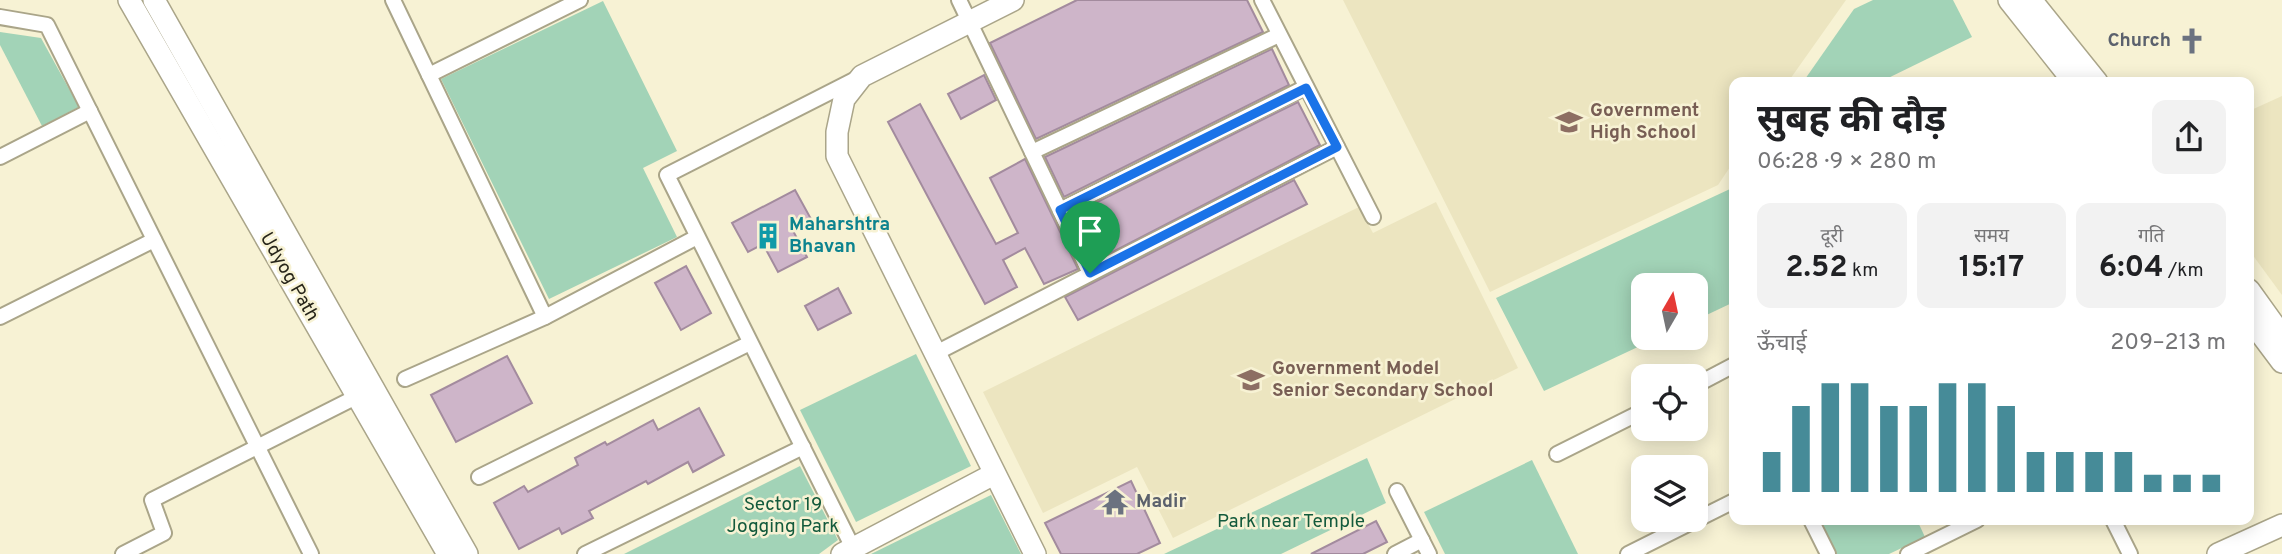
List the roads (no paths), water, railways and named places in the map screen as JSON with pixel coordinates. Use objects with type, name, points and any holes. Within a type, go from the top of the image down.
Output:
[{"type":"main road","name":"Udyog Path","points":[[154,0],[467,554]]},
{"type":"main road","points":[[1013,0],[862,76],[844,99],[837,132],[837,156],[1035,554]]},
{"type":"main road","points":[[2009,0],[2070,77]]},
{"type":"main road","points":[[2031,0],[2092,77]]},
{"type":"main road","name":"Udyog Path","points":[[127,3],[448,554]]},
{"type":"main road","points":[[2254,297],[2282,336]]},
{"type":"main road","points":[[2254,325],[2282,362]]},
{"type":"main road","points":[[848,551],[994,474]]},
{"type":"main road","points":[[2218,554],[2280,530]]},
{"type":"street","points":[[393,0],[545,317]]},
{"type":"street","points":[[429,75],[580,0]]},
{"type":"street","points":[[959,0],[1090,273]]},
{"type":"street","points":[[1262,0],[1374,217]]},
{"type":"street","points":[[0,17],[4,15],[47,25],[311,554]]},
{"type":"street","points":[[1032,152],[1279,35]]},
{"type":"street","points":[[848,551],[803,447],[667,175],[862,76]]},
{"type":"street","points":[[1060,210],[1306,88]]},
{"type":"street","points":[[0,157],[90,111]]},
{"type":"street","points":[[934,354],[1337,147]]},
{"type":"street","points":[[405,379],[545,317],[698,237]]},
{"type":"street","points":[[0,317],[154,240]]},
{"type":"street","points":[[479,477],[751,343]]},
{"type":"street","points":[[1708,379],[1729,368]]},
{"type":"street","points":[[123,554],[164,533],[152,500],[358,396]]},
{"type":"street","points":[[1558,454],[1631,417]]},
{"type":"street","points":[[585,554],[803,447]]},
{"type":"street","points":[[1397,491],[1429,554]]},
{"type":"street","points":[[1628,554],[1729,504]]},
{"type":"street","points":[[1814,525],[1828,554]]},
{"type":"street","points":[[1908,554],[1967,525]]},
{"type":"street","points":[[2116,525],[2130,554]]},
{"type":"street","points":[[1395,554],[1422,540]]},
{"type":"place","name":"Church","points":[[2192,41]]},
{"type":"place","name":"Government High School","points":[[1569,122]]},
{"type":"place","name":"Maharshtra Bhavan","points":[[768,236]]},
{"type":"place","name":"Government Model Senior Secondary School","points":[[1251,380]]},
{"type":"place","name":"Madir","points":[[1115,502]]},
{"type":"park label","name":"Sector 19 Jogging Park","points":[[783,516]]},
{"type":"park label","name":"Park near Temple","points":[[1291,522]]}]
